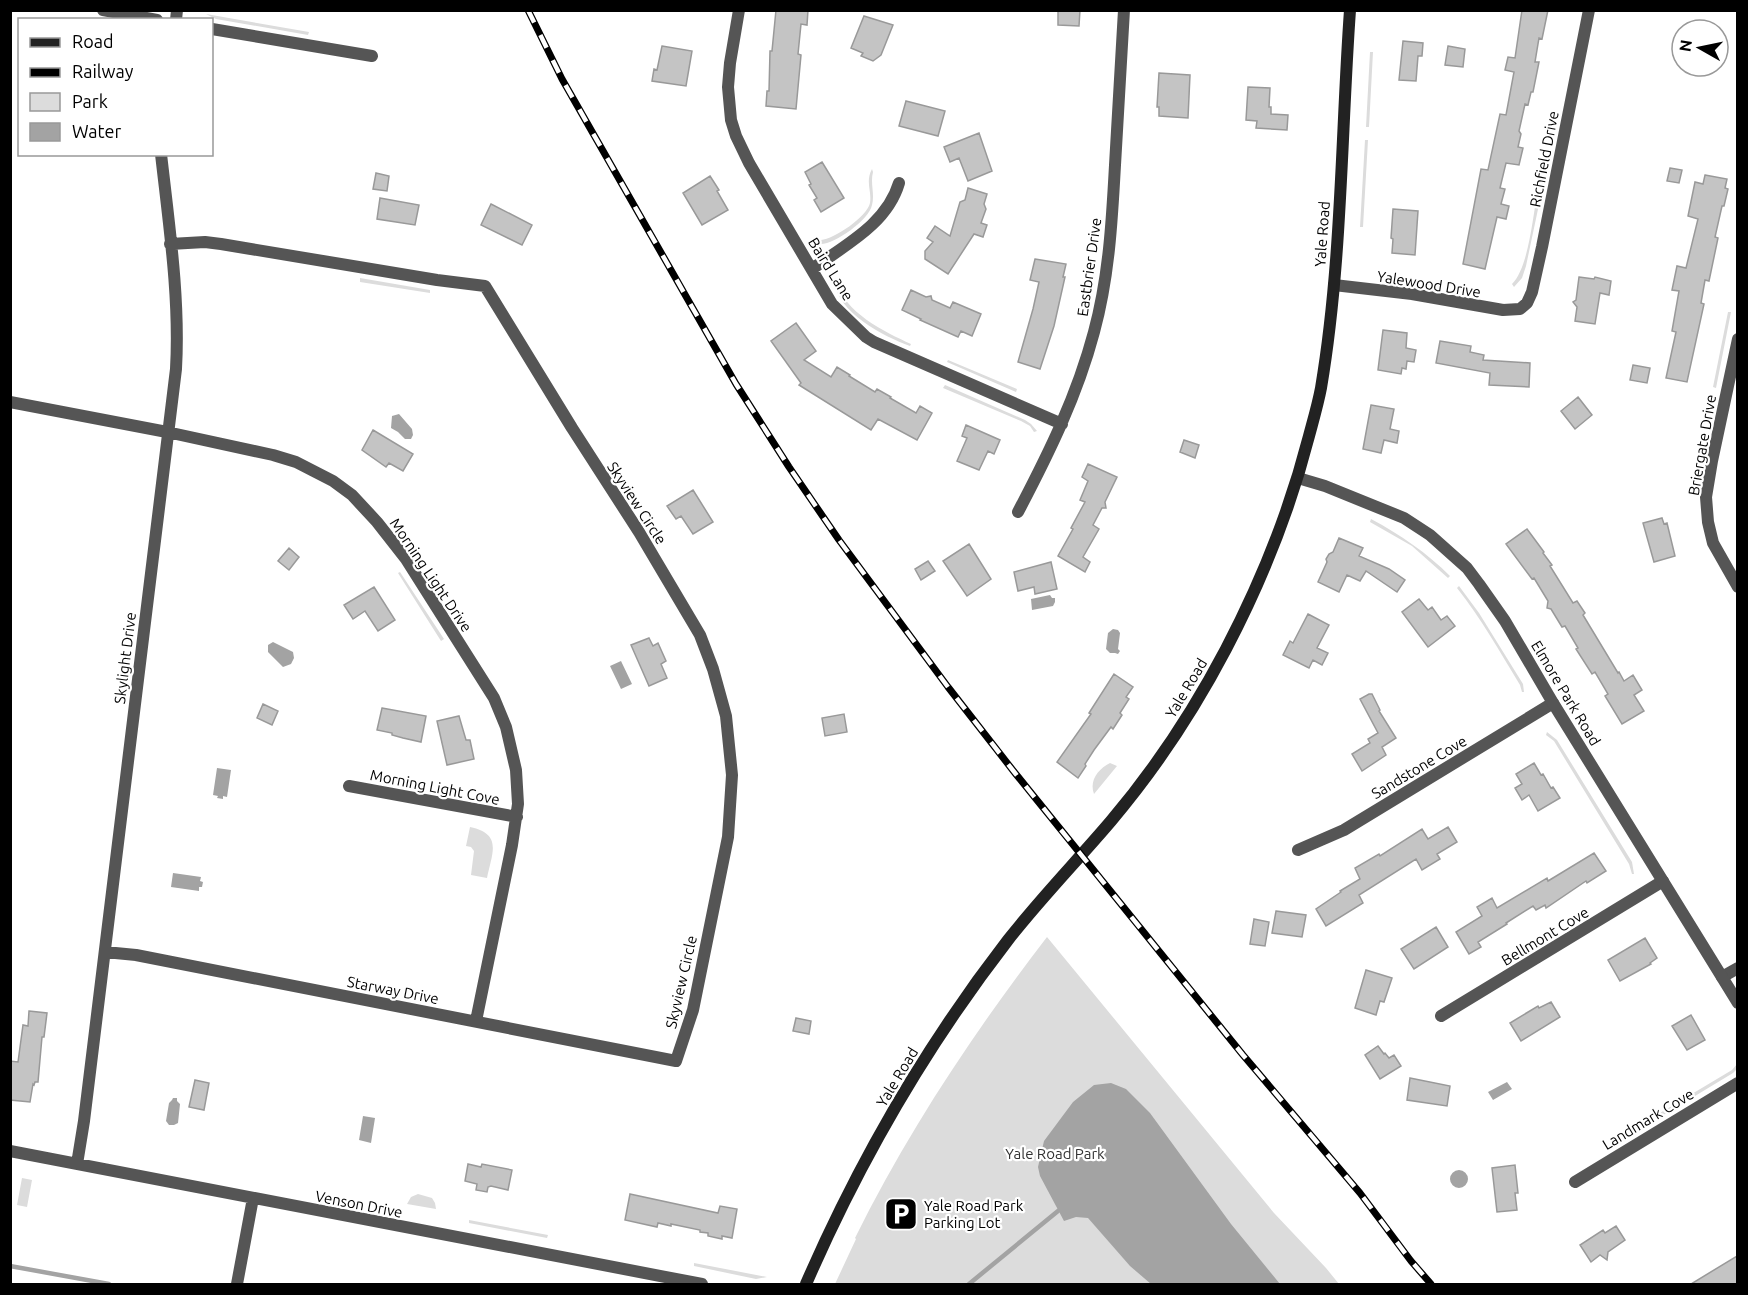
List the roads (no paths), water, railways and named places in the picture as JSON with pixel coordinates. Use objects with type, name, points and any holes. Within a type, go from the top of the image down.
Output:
[{"type":"main road","name":"Yale Road","points":[[807,1284],[829,1232],[874,1144],[933,1046],[1009,939],[1127,802],[1183,723],[1226,649],[1264,568],[1298,478],[1321,391],[1334,285],[1350,10]]},
{"type":"street","points":[[104,10],[146,18]]},
{"type":"street","name":"Baird Lane","points":[[739,10],[728,87],[734,130],[749,163],[837,309],[866,337],[1062,424]]},
{"type":"street","name":"Eastbrier Drive","points":[[1018,512],[1049,454],[1084,367],[1106,278],[1110,247],[1124,10]]},
{"type":"street","name":"Richfield Drive","points":[[1520,309],[1527,303],[1532,292],[1589,10]]},
{"type":"street","points":[[213,29],[372,56]]},
{"type":"street","name":"Skylight Drive","points":[[77,1164],[105,952],[177,350],[161,156]]},
{"type":"street","points":[[812,269],[874,224],[891,205],[899,183]]},
{"type":"street","name":"Skyview Circle","points":[[170,244],[221,244],[485,286],[639,532],[700,634],[708,652],[726,716],[732,775],[730,822],[725,855],[693,1010],[676,1061]]},
{"type":"street","name":"Yalewood Drive","points":[[1334,285],[1412,294],[1483,308],[1520,309]]},
{"type":"street","name":"Briergate Drive","points":[[1737,339],[1712,461],[1706,503],[1713,543],[1737,587]]},
{"type":"street","name":"Morning Light Drive","points":[[10,402],[167,432],[296,462],[344,488],[377,522],[409,564],[487,686],[501,712],[511,742],[516,770],[517,817],[476,1021]]},
{"type":"street","name":"Elmore Park Road","points":[[1298,478],[1325,486],[1404,518],[1440,543],[1467,568],[1527,658],[1737,1003]]},
{"type":"street","name":"Sandstone Cove","points":[[1298,850],[1344,830],[1553,703]]},
{"type":"street","name":"Morning Light Cove","points":[[349,786],[517,817]]},
{"type":"street","name":"Bellmont Cove","points":[[1441,1016],[1663,881]]},
{"type":"street","name":"Starway Drive","points":[[105,952],[147,957],[676,1061]]},
{"type":"street","points":[[1722,977],[1737,968]]},
{"type":"street","name":"Landmark Cove","points":[[1575,1182],[1737,1083]]},
{"type":"street","name":"Venson Drive","points":[[10,1151],[702,1284]]},
{"type":"street","points":[[237,1284],[253,1198]]},
{"type":"water","points":[[399,414],[412,429],[411,439],[405,439],[391,428],[392,416]]},
{"type":"water","points":[[1050,595],[1055,598],[1053,606],[1032,610],[1031,599]]},
{"type":"water","points":[[1113,629],[1120,633],[1118,654],[1110,653],[1106,649],[1108,633]]},
{"type":"water","points":[[273,642],[293,652],[294,658],[291,664],[283,667],[268,652],[268,645]]},
{"type":"water","points":[[621,661],[632,684],[621,689],[610,666]]},
{"type":"water","points":[[217,768],[231,770],[227,797],[223,796],[223,799],[213,795]]},
{"type":"water","points":[[173,873],[201,877],[202,887],[199,887],[199,891],[171,887]]},
{"type":"water","points":[[1507,1082],[1512,1089],[1493,1100],[1488,1092]]},
{"type":"water","points":[[1111,1083],[1126,1089],[1150,1113],[1231,1224],[1280,1284],[1151,1284],[1130,1266],[1088,1218],[1076,1217],[1064,1221],[1040,1176],[1038,1167],[1044,1141],[1073,1102],[1094,1085]]},
{"type":"water","points":[[173,1098],[177,1098],[180,1104],[178,1123],[169,1125],[166,1121],[169,1103]]},
{"type":"water","points":[[363,1116],[375,1118],[371,1143],[359,1140]]},
{"type":"water","points":[[1455,1170],[1463,1170],[1468,1175],[1466,1186],[1455,1188],[1450,1183],[1450,1175]]},
{"type":"waterway","points":[[969,1284],[1058,1211]]},
{"type":"waterway","points":[[10,1266],[109,1284]]},
{"type":"railway","points":[[528,10],[562,79],[736,384],[839,540],[1015,773],[1243,1055],[1360,1193],[1431,1284]]},
{"type":"place","name":"Yale Road Park Parking Lot","points":[[901,1214]]},
{"type":"park label","name":"Yale Road Park","points":[[1055,1153]]}]
